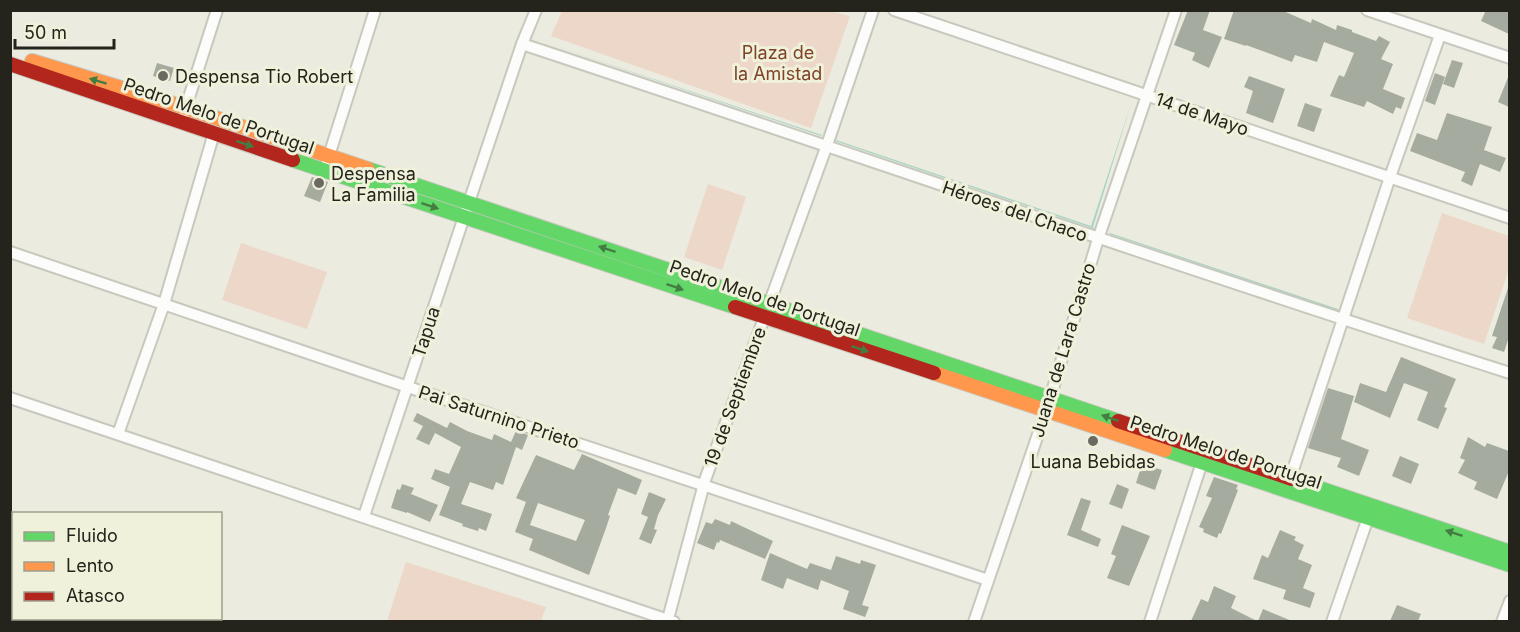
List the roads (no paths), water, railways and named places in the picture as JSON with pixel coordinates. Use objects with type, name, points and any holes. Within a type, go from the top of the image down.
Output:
[{"type":"street","points":[[181,123],[217,10]]},
{"type":"street","points":[[324,170],[375,10]]},
{"type":"street","name":"Tapua","points":[[364,516],[522,44],[536,10]]},
{"type":"street","name":"19 de Septiembre","points":[[671,620],[704,485],[827,145],[873,10]]},
{"type":"street","name":"14 de Mayo","points":[[894,10],[1509,218]]},
{"type":"street","name":"Juana de Lara Castro","points":[[974,621],[1048,404],[1098,239],[1176,10]]},
{"type":"street","points":[[1367,10],[1509,58]]},
{"type":"street","points":[[1288,485],[1390,177],[1440,35]]},
{"type":"street","name":"Héroes del Chaco","points":[[522,44],[827,145],[1098,239],[1509,373]]},
{"type":"street","name":"Pedro Melo de Portugal","points":[[10,54],[186,108],[469,203],[767,311],[1288,485],[1370,512],[1509,552]]},
{"type":"street","name":"Pedro Melo de Portugal","points":[[10,64],[464,217],[638,266]]},
{"type":"street","points":[[118,434],[164,304],[213,133]]},
{"type":"street","name":"Pai Saturnino Prieto","points":[[10,252],[988,580]]},
{"type":"street","points":[[10,398],[671,620]]},
{"type":"street","points":[[1150,621],[1204,457]]},
{"type":"street","points":[[1332,621],[1370,512]]},
{"type":"street","name":"Pedro Melo de Portugal","points":[[1370,512],[1509,565]]},
{"type":"street","points":[[1502,621],[1509,601]]},
{"type":"place","name":"Despensa Tio Robert","points":[[163,76]]},
{"type":"place","name":"Despensa La Familia","points":[[319,183]]},
{"type":"place","name":"Luana Bebidas","points":[[1093,441]]},
{"type":"park label","name":"Plaza de la Amistad","points":[[778,62]]}]
